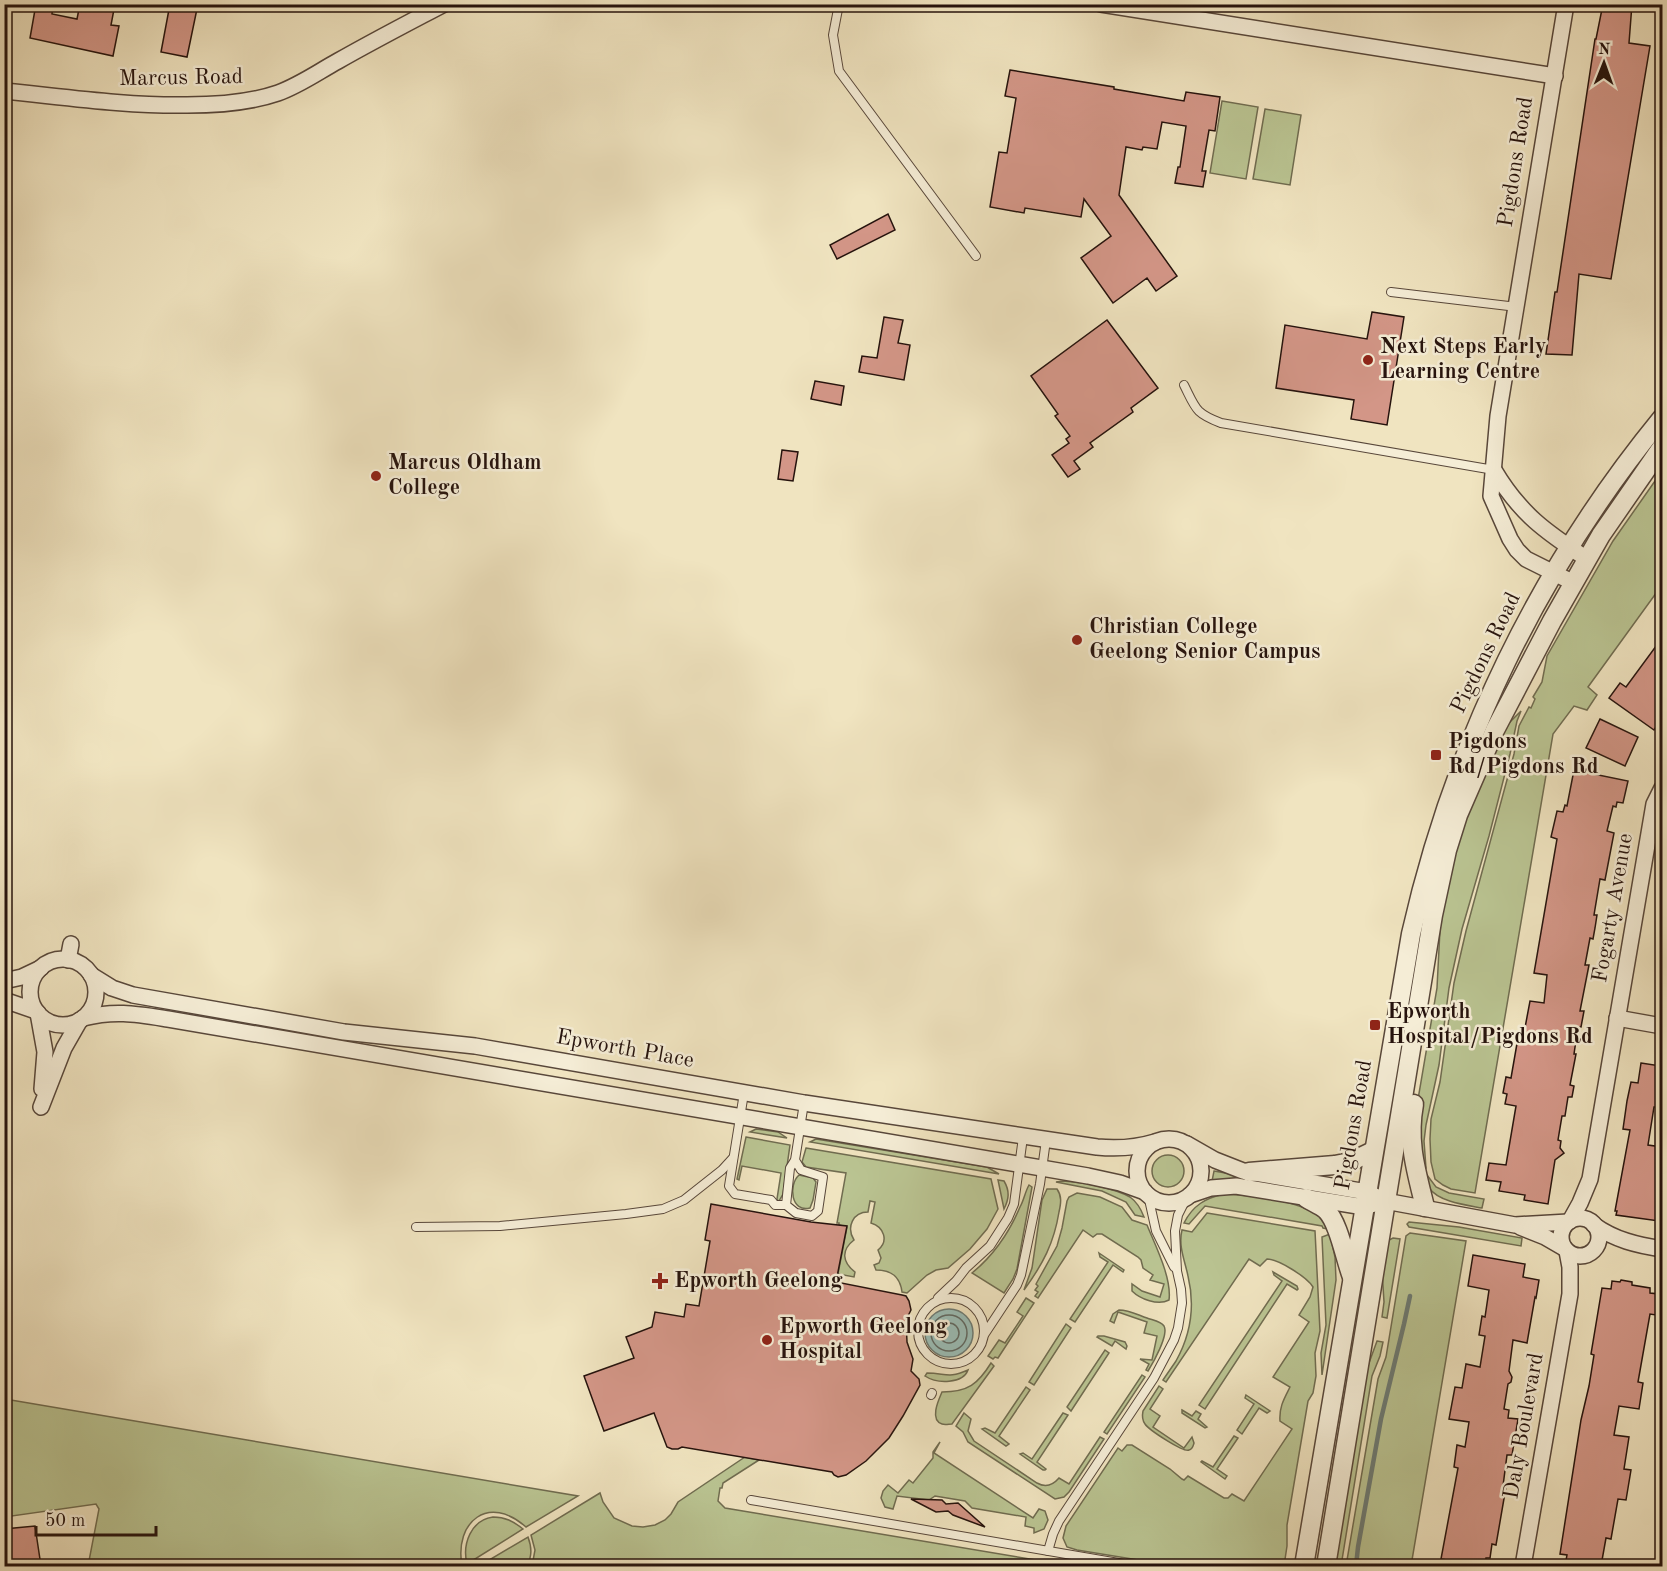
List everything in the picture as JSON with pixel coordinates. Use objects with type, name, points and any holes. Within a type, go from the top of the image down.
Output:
[{"type":"street","name":"Marcus Road","points":[[4,91],[104,102],[160,105],[214,105],[251,100],[277,93],[306,80],[444,4]]},
{"type":"street","points":[[1101,4],[1555,76]]},
{"type":"street","name":"Pigdons Road","points":[[1566,4],[1497,416],[1491,495],[1515,547],[1526,559],[1574,583]]},
{"type":"street","name":"Pigdons Road","points":[[1304,1566],[1411,934],[1438,831],[1482,714],[1515,641],[1569,547],[1612,482],[1662,417]]},
{"type":"street","name":"Pigdons Road","points":[[1326,1566],[1433,915],[1447,850],[1475,774],[1512,696],[1587,559],[1614,515],[1662,447]]},
{"type":"street","points":[[1494,470],[1509,494],[1527,515],[1587,559]]},
{"type":"street","name":"Fogarty Avenue","points":[[1590,1179],[1654,804],[1662,788]]},
{"type":"street","points":[[1425,1207],[1411,1146],[1410,1122],[1428,1019],[1436,955],[1433,915]]},
{"type":"street","points":[[68,960],[71,944]]},
{"type":"street","points":[[4,981],[42,968],[54,961],[68,960],[83,966],[91,975],[95,986],[95,998],[91,1009],[64,1048],[40,1107],[45,1052],[37,1012],[31,999],[31,987],[35,975],[42,968]]},
{"type":"street","name":"Epworth Place","points":[[91,975],[122,992],[344,1032],[476,1046],[804,1103],[1023,1137],[1108,1148],[1133,1148],[1155,1142]]},
{"type":"street","points":[[4,1000],[37,1012],[49,1022],[60,1025],[102,1013],[131,1013],[1041,1168],[1105,1180],[1167,1203],[1217,1187],[1236,1186],[1306,1198],[1385,1201],[1515,1225],[1545,1237],[1578,1256],[1605,1248],[1637,1245]]},
{"type":"street","points":[[1617,1018],[1662,1026]]},
{"type":"street","points":[[1146,1194],[1139,1182],[1137,1164],[1145,1149],[1155,1142],[1171,1139],[1187,1144],[1222,1164],[1365,1200]]},
{"type":"street","points":[[1187,1144],[1197,1156],[1201,1172],[1197,1186],[1188,1196]]},
{"type":"street","points":[[1249,1172],[1330,1166],[1350,1162],[1373,1151]]},
{"type":"street","points":[[1566,1249],[1562,1244],[1561,1234],[1580,1203],[1590,1179]]},
{"type":"street","points":[[1590,1179],[1598,1242],[1591,1252]]},
{"type":"street","points":[[1306,1198],[1324,1209],[1331,1217],[1352,1278]]},
{"type":"street","points":[[1515,1225],[1569,1222],[1580,1218],[1589,1221],[1608,1234],[1637,1245],[1662,1249]]},
{"type":"street","name":"Daly Boulevard","points":[[1523,1566],[1570,1294],[1570,1267],[1566,1249]]},
{"type":"street","name":"Daly Boulevard","points":[[1570,1294],[1582,1265],[1591,1252]]},
{"type":"lane","points":[[839,4],[833,34],[839,71],[976,256]]},
{"type":"lane","points":[[1391,292],[1517,307]]},
{"type":"lane","points":[[1184,385],[1195,408],[1203,417],[1221,423],[1494,470]]},
{"type":"lane","points":[[744,1093],[729,1186],[735,1194],[771,1200],[775,1205],[786,1205],[796,1214],[812,1216],[818,1211],[823,1177],[801,1170],[795,1160]]},
{"type":"lane","points":[[786,1205],[790,1168],[795,1160],[804,1103]]},
{"type":"lane","points":[[932,1303],[943,1298],[954,1297],[964,1300],[980,1314],[984,1324],[984,1335],[975,1354],[967,1360],[946,1363],[935,1360],[926,1353],[920,1343],[919,1321],[924,1311],[932,1303],[990,1246],[1000,1231],[1014,1204],[1023,1137]]},
{"type":"lane","points":[[984,1335],[1017,1285],[1021,1275],[1046,1140]]},
{"type":"lane","points":[[416,1227],[506,1225],[663,1209],[684,1200],[722,1170],[733,1158]]},
{"type":"lane","points":[[1146,1194],[1156,1231],[1177,1271]]},
{"type":"lane","points":[[1048,1551],[1059,1521],[1125,1423],[1169,1351],[1178,1328],[1182,1303],[1177,1271],[1175,1225],[1188,1196]]},
{"type":"lane","points":[[751,1500],[1136,1566]]},
{"type":"green space","points":[[1222,101],[1258,107],[1246,179],[1210,173]]},
{"type":"green space","points":[[1265,109],[1301,115],[1290,185],[1253,179]]},
{"type":"green space","points":[[1662,471],[1662,585],[1588,687],[1597,695],[1587,710],[1574,706],[1553,734],[1475,1193],[1451,1189],[1435,1179],[1431,1162],[1431,1119],[1440,1082],[1454,983],[1514,754],[1519,726],[1529,707],[1531,708],[1535,699],[1533,697],[1542,682],[1547,656],[1613,541]]},
{"type":"green space","points":[[1521,711],[1462,929],[1449,988],[1439,1065],[1426,1125],[1424,1141],[1426,1168],[1422,1170],[1416,1111],[1437,988],[1441,910],[1451,866],[1465,822],[1505,727]]},
{"type":"green space","points":[[756,1129],[778,1132],[787,1138],[750,1132]]},
{"type":"green space","points":[[746,1137],[790,1145],[783,1194],[779,1201],[777,1199],[781,1173],[742,1166],[739,1180],[737,1179]]},
{"type":"green space","points":[[816,1139],[987,1167],[999,1174],[810,1142]]},
{"type":"green space","points":[[806,1148],[991,1179],[998,1209],[987,1229],[970,1249],[948,1268],[936,1270],[927,1275],[907,1293],[902,1292],[894,1275],[876,1270],[874,1265],[879,1263],[881,1258],[878,1250],[883,1243],[884,1235],[871,1223],[875,1202],[870,1201],[868,1212],[858,1215],[852,1221],[851,1230],[854,1240],[845,1252],[848,1264],[855,1272],[854,1277],[838,1274],[847,1227],[837,1223],[846,1173],[806,1167],[802,1162]]},
{"type":"green space","points":[[1168,1155],[1179,1160],[1184,1171],[1179,1182],[1168,1187],[1157,1182],[1152,1171],[1157,1160]]},
{"type":"green space","points":[[1214,1171],[1327,1191],[1341,1195],[1212,1181]]},
{"type":"green space","points":[[799,1175],[813,1178],[816,1182],[810,1208],[799,1206],[793,1197],[793,1185]]},
{"type":"green space","points":[[1423,1175],[1427,1175],[1436,1187],[1449,1193],[1484,1199],[1482,1208],[1439,1197],[1428,1187]]},
{"type":"green space","points":[[998,1180],[1004,1181],[1008,1192],[1004,1209]]},
{"type":"green space","points":[[1056,1182],[1097,1186],[1130,1197],[1140,1208],[1144,1217],[1135,1215],[1126,1202],[1102,1191]]},
{"type":"green space","points":[[1029,1185],[1032,1187],[1017,1269],[1004,1293],[972,1273],[987,1259],[1006,1235]]},
{"type":"green space","points":[[1047,1189],[1057,1189],[1060,1194],[1061,1203],[1057,1223],[1047,1253],[1024,1290],[1032,1268],[1042,1200]]},
{"type":"green space","points":[[1077,1193],[1100,1197],[1122,1207],[1132,1220],[1147,1225],[1168,1282],[1169,1300],[1155,1302],[1135,1294],[1132,1291],[1132,1284],[1142,1291],[1160,1297],[1164,1284],[1150,1280],[1153,1275],[1143,1268],[1138,1257],[1102,1234],[1093,1237],[1083,1230],[1038,1298],[1035,1296],[1038,1292],[1035,1290],[1038,1286],[1036,1284],[1057,1246],[1067,1201],[1069,1197]]},
{"type":"green space","points":[[1224,1194],[1266,1198],[1299,1206],[1323,1219],[1328,1229],[1322,1226],[1205,1206],[1189,1224],[1184,1223],[1201,1203]]},
{"type":"green space","points":[[1207,1213],[1315,1231],[1320,1331],[1315,1353],[1316,1376],[1313,1393],[1308,1401],[1287,1525],[1284,1566],[1175,1566],[1067,1547],[1063,1538],[1066,1526],[1118,1448],[1122,1451],[1127,1445],[1132,1445],[1184,1480],[1188,1476],[1224,1498],[1232,1494],[1244,1501],[1292,1429],[1280,1421],[1281,1407],[1290,1387],[1273,1377],[1309,1322],[1299,1315],[1313,1287],[1299,1274],[1278,1262],[1267,1259],[1260,1266],[1249,1259],[1166,1382],[1163,1380],[1181,1351],[1190,1319],[1191,1298],[1181,1248],[1182,1230],[1192,1232]]},
{"type":"green space","points":[[1409,1222],[1459,1227],[1522,1238],[1521,1246],[1409,1227],[1407,1224]]},
{"type":"green space","points":[[1410,1233],[1466,1241],[1411,1566],[1346,1566],[1378,1379],[1386,1357],[1406,1236]]},
{"type":"green space","points":[[1330,1234],[1335,1257],[1336,1280],[1322,1375],[1321,1353],[1326,1325],[1322,1237]]},
{"type":"green space","points":[[1393,1238],[1400,1239],[1387,1318],[1382,1317],[1384,1302],[1382,1270],[1387,1241]]},
{"type":"green space","points":[[1099,1253],[1124,1270],[1123,1272],[1113,1265],[1075,1322],[1070,1319],[1108,1262],[1100,1257]]},
{"type":"green space","points":[[1273,1272],[1297,1286],[1298,1289],[1287,1284],[1205,1409],[1199,1405],[1282,1281]]},
{"type":"green space","points":[[1026,1298],[1034,1303],[998,1358],[993,1359],[988,1356],[999,1340],[1005,1343],[1023,1316],[1017,1312]]},
{"type":"green space","points":[[1119,1310],[1156,1321],[1164,1326],[1162,1342],[1148,1371],[1146,1370],[1149,1364],[1140,1359],[1152,1360],[1157,1336],[1144,1333],[1147,1322],[1118,1312],[1114,1323],[1110,1321],[1113,1314]]},
{"type":"green space","points":[[1066,1324],[1071,1328],[1034,1385],[1029,1382]]},
{"type":"green space","points":[[1098,1336],[1125,1342],[1126,1349],[1115,1341],[1112,1346]]},
{"type":"green space","points":[[1377,1341],[1383,1342],[1372,1376],[1341,1566],[1334,1566],[1365,1374]]},
{"type":"green space","points":[[1105,1350],[1109,1353],[1071,1411],[1067,1407]]},
{"type":"green space","points":[[991,1363],[994,1366],[952,1424],[938,1422],[935,1414],[942,1392],[966,1388],[982,1376]]},
{"type":"green space","points":[[968,1370],[961,1378],[949,1381],[930,1379],[925,1376],[927,1373],[951,1375]]},
{"type":"green space","points":[[1142,1375],[1145,1377],[1107,1434],[1104,1432]]},
{"type":"green space","points":[[1159,1386],[1163,1389],[1150,1409],[1160,1416],[1153,1427],[1184,1448],[1192,1437],[1194,1443],[1190,1450],[1174,1445],[1153,1431],[1142,1418],[1143,1411]]},
{"type":"green space","points":[[1026,1387],[1030,1390],[999,1436],[1009,1444],[1006,1446],[982,1429],[985,1428],[995,1433]]},
{"type":"green space","points":[[1246,1395],[1270,1411],[1267,1413],[1259,1408],[1242,1434],[1237,1430],[1254,1404],[1245,1398]]},
{"type":"green space","points":[[4,1399],[578,1496],[526,1527],[512,1517],[499,1513],[487,1513],[477,1517],[463,1536],[462,1566],[88,1566],[99,1509],[96,1504],[5,1517]]},
{"type":"green space","points":[[1182,1410],[1192,1416],[1196,1411],[1201,1414],[1198,1419],[1207,1427],[1205,1428],[1182,1413]]},
{"type":"green space","points":[[964,1413],[971,1419],[968,1431],[974,1441],[1043,1485],[1052,1484],[1059,1478],[1069,1484],[1100,1437],[1104,1439],[1069,1492],[1064,1497],[1055,1499],[968,1442],[963,1432],[956,1426]]},
{"type":"green space","points":[[1063,1413],[1068,1415],[1037,1462],[1046,1469],[1043,1470],[1020,1454],[1023,1453],[1032,1459]]},
{"type":"green space","points":[[1234,1436],[1238,1438],[1217,1469],[1227,1476],[1225,1479],[1201,1462],[1213,1467]]},
{"type":"green space","points":[[940,1442],[934,1453],[1033,1518],[1039,1509],[1045,1511],[1048,1520],[1044,1529],[1034,1533],[1034,1528],[1025,1526],[1026,1517],[972,1508],[965,1501],[935,1496],[929,1500],[897,1496],[893,1509],[885,1507],[881,1498],[888,1485],[898,1493],[909,1480],[913,1483],[933,1458],[933,1452]]},
{"type":"green space","points":[[745,1457],[759,1460],[723,1483],[718,1501],[725,1508],[1072,1566],[532,1566],[535,1550],[531,1535],[600,1493],[614,1518],[632,1526],[655,1525],[671,1514],[678,1502]]},
{"type":"green space","points":[[493,1517],[509,1520],[523,1529],[467,1564],[466,1549],[470,1534],[479,1523]]},
{"type":"green space","points":[[528,1537],[531,1552],[527,1566],[479,1566]]},
{"type":"water","points":[[949,1309],[966,1316],[973,1333],[966,1350],[949,1357],[932,1350],[925,1333],[932,1316]]},
{"type":"building","points":[[36,4],[53,4],[52,14],[77,19],[80,4],[115,4],[111,25],[119,26],[113,56],[30,38]]},
{"type":"building","points":[[170,4],[198,4],[187,57],[161,52]]},
{"type":"building","points":[[1603,4],[1632,4],[1629,43],[1650,46],[1611,279],[1579,274],[1572,355],[1546,354],[1595,39]]},
{"type":"building","points":[[1010,70],[1184,101],[1186,92],[1220,97],[1215,131],[1209,130],[1202,171],[1206,171],[1203,187],[1175,183],[1178,167],[1180,167],[1186,126],[1162,122],[1157,149],[1143,147],[1142,150],[1126,147],[1119,195],[1177,276],[1156,291],[1147,278],[1113,303],[1081,258],[1111,236],[1084,199],[1081,217],[1025,208],[1024,213],[990,207],[999,152],[1007,153],[1016,98],[1005,96]]},
{"type":"building","points":[[888,214],[895,230],[837,259],[830,245]]},
{"type":"building","points":[[1372,312],[1404,317],[1387,425],[1351,419],[1354,400],[1276,388],[1285,325],[1367,339]]},
{"type":"building","points":[[884,317],[903,320],[898,343],[910,345],[904,380],[859,372],[862,356],[877,358]]},
{"type":"building","points":[[1107,320],[1158,388],[1131,408],[1133,412],[1090,443],[1093,447],[1074,461],[1080,469],[1068,477],[1052,455],[1069,443],[1066,439],[1070,436],[1055,416],[1058,414],[1031,376]]},
{"type":"building","points":[[815,381],[844,386],[841,405],[811,399]]},
{"type":"building","points":[[782,450],[798,452],[793,481],[778,479]]},
{"type":"building","points":[[1662,638],[1662,718],[1654,730],[1609,698],[1620,683],[1626,687]]},
{"type":"building","points":[[1600,719],[1638,737],[1625,766],[1586,748]]},
{"type":"building","points":[[1574,770],[1628,781],[1623,803],[1617,802],[1616,807],[1613,806],[1607,831],[1614,833],[1605,880],[1600,879],[1594,915],[1597,915],[1595,928],[1593,939],[1590,938],[1585,965],[1589,965],[1580,1011],[1584,1011],[1581,1027],[1578,1027],[1570,1085],[1574,1086],[1572,1097],[1568,1097],[1565,1116],[1562,1116],[1558,1140],[1561,1141],[1560,1148],[1564,1153],[1555,1160],[1548,1204],[1524,1200],[1525,1195],[1499,1191],[1501,1182],[1486,1180],[1489,1163],[1506,1165],[1516,1106],[1505,1104],[1507,1094],[1503,1093],[1506,1077],[1511,1078],[1519,1032],[1524,1033],[1530,1001],[1544,1003],[1547,975],[1534,973],[1557,839],[1551,837],[1557,811],[1563,812],[1565,805],[1567,806]]},
{"type":"building","points":[[1641,1063],[1661,1066],[1659,1076],[1662,1077],[1662,1101],[1658,1100],[1657,1107],[1654,1107],[1648,1145],[1662,1147],[1662,1217],[1659,1221],[1616,1215],[1617,1211],[1615,1211],[1630,1130],[1623,1129],[1627,1101],[1631,1082],[1638,1083]]},
{"type":"building","name":"Epworth Geelong Hospital","points":[[711,1204],[811,1222],[847,1226],[836,1282],[906,1296],[909,1301],[911,1310],[906,1320],[907,1342],[913,1359],[911,1371],[919,1379],[920,1385],[889,1438],[866,1461],[846,1475],[838,1477],[832,1472],[682,1447],[672,1449],[667,1447],[654,1413],[604,1431],[584,1376],[634,1358],[626,1337],[652,1327],[655,1312],[684,1317],[686,1304],[699,1306],[710,1241],[705,1240]]},
{"type":"building","points":[[1473,1255],[1525,1264],[1523,1277],[1539,1280],[1527,1343],[1513,1340],[1509,1371],[1512,1377],[1508,1384],[1504,1409],[1509,1410],[1508,1418],[1518,1419],[1512,1455],[1507,1455],[1503,1486],[1506,1487],[1496,1545],[1492,1544],[1490,1558],[1486,1558],[1485,1566],[1441,1559],[1458,1468],[1454,1467],[1457,1445],[1465,1447],[1469,1422],[1449,1419],[1455,1387],[1462,1388],[1466,1364],[1480,1367],[1485,1336],[1479,1335],[1482,1316],[1485,1317],[1489,1290],[1468,1286]]},
{"type":"building","points":[[1621,1280],[1632,1282],[1632,1285],[1650,1288],[1650,1293],[1659,1294],[1656,1315],[1650,1314],[1638,1382],[1643,1383],[1639,1409],[1619,1406],[1614,1435],[1629,1437],[1624,1469],[1631,1470],[1626,1500],[1618,1499],[1611,1539],[1606,1538],[1601,1566],[1565,1566],[1567,1555],[1560,1554],[1581,1420],[1594,1355],[1591,1354],[1602,1288],[1611,1289],[1612,1281],[1620,1282]]},
{"type":"building","points":[[911,1499],[942,1500],[946,1504],[958,1503],[985,1527],[948,1511],[936,1512]]},
{"type":"building","points":[[35,1526],[41,1566],[4,1566],[4,1529]]},
{"type":"waterway","points":[[1356,1566],[1381,1419],[1410,1296]]},
{"type":"place","name":"Next Steps Early Learning Centre","points":[[1368,360]]},
{"type":"place","name":"Marcus Oldham College","points":[[376,476]]},
{"type":"place","name":"Christian College Geelong Senior Campus","points":[[1077,640]]},
{"type":"place","name":"Pigdons Rd/Pigdons Rd","points":[[1436,755]]},
{"type":"place","name":"Epworth Hospital/Pigdons Rd","points":[[1375,1025]]},
{"type":"place","name":"Epworth Geelong","points":[[660,1281]]},
{"type":"place","name":"Epworth Geelong Hospital","points":[[767,1340]]}]
